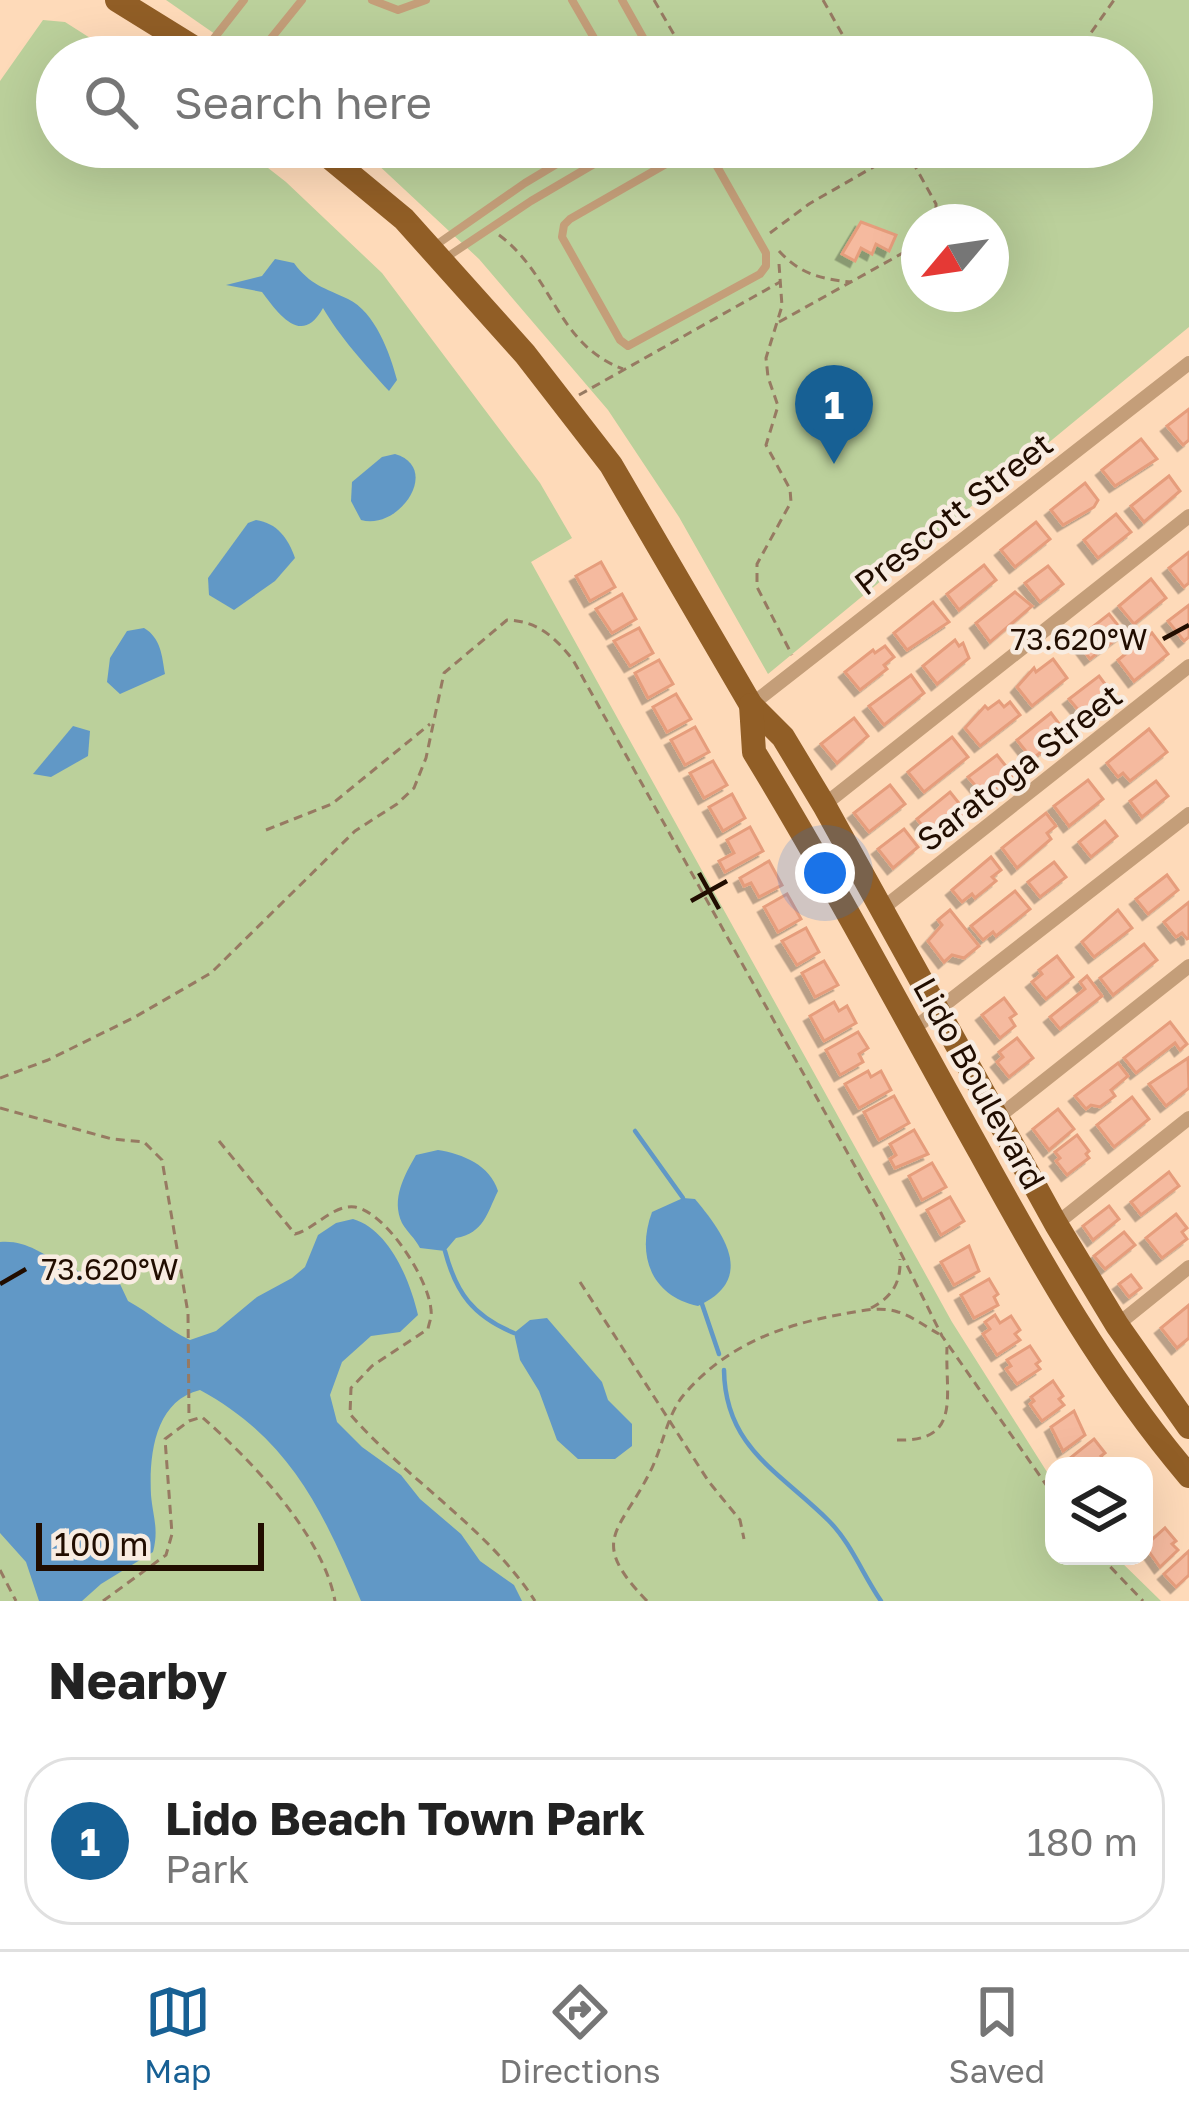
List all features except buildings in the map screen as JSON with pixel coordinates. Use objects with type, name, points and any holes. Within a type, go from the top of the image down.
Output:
[{"type":"highway","points":[[117,0],[175,36]]},
{"type":"highway","name":"Lido Boulevard","points":[[342,168],[438,254],[610,465],[751,705],[783,737],[824,805],[1056,1224],[1117,1324],[1187,1422]]},
{"type":"highway","name":"Lido Boulevard","points":[[751,705],[754,752],[1028,1240],[1090,1342],[1189,1476]]},
{"type":"street","name":"Prescott Street","points":[[751,705],[1189,363]]},
{"type":"street","points":[[824,805],[1189,516]]},
{"type":"street","name":"Saratoga Street","points":[[882,909],[1189,666]]},
{"type":"street","points":[[913,1030],[1189,814]]},
{"type":"street","points":[[997,1118],[1189,966]]},
{"type":"street","points":[[1056,1224],[1189,1118]]},
{"type":"street","points":[[1117,1324],[1189,1267]]},
{"type":"street","points":[[1160,1441],[1187,1422]]},
{"type":"lane","points":[[219,36],[244,0]]},
{"type":"lane","points":[[273,36],[302,0]]},
{"type":"lane","points":[[372,0],[398,10],[426,0]]},
{"type":"lane","points":[[572,0],[593,36]]},
{"type":"lane","points":[[622,0],[642,36]]},
{"type":"lane","points":[[438,254],[524,182],[548,168]]},
{"type":"lane","points":[[438,254],[490,229],[589,168]]},
{"type":"lane","points":[[659,168],[564,225],[562,237],[620,340],[628,346],[760,274],[766,266],[766,254],[718,168]]},
{"type":"path","points":[[654,0],[675,36]]},
{"type":"path","points":[[823,0],[843,36]]},
{"type":"path","points":[[1089,36],[1114,0]]},
{"type":"path","points":[[851,282],[820,279],[793,266],[769,234],[871,168]]},
{"type":"path","points":[[917,168],[936,204]]},
{"type":"path","points":[[490,229],[534,267],[575,340],[600,361],[624,370]]},
{"type":"path","points":[[776,247],[782,281],[778,323],[766,358],[778,406],[766,446],[790,489],[791,502],[757,564],[757,587],[800,667]]},
{"type":"path","points":[[778,323],[901,254]]},
{"type":"path","points":[[564,404],[782,281]]},
{"type":"path","points":[[0,1078],[48,1060],[211,973],[355,831],[414,788],[426,758],[444,673],[506,620],[530,621],[558,640],[610,723],[947,1344],[1045,1483]]},
{"type":"path","points":[[266,830],[332,804],[432,723]]},
{"type":"path","points":[[0,1108],[112,1139],[144,1142],[162,1160],[189,1333],[189,1421]]},
{"type":"path","points":[[219,1142],[295,1234],[308,1231],[335,1210],[353,1207],[377,1218],[400,1242],[431,1310],[428,1329],[372,1366],[351,1388],[350,1414],[377,1446],[475,1534],[535,1601]]},
{"type":"path","points":[[869,1309],[896,1288],[900,1252]]},
{"type":"path","points":[[580,1282],[670,1423],[740,1520],[744,1539]]},
{"type":"path","points":[[647,1601],[616,1562],[612,1540],[620,1518],[647,1479],[680,1400],[707,1372],[752,1339],[798,1322],[869,1309],[896,1310],[943,1336]]},
{"type":"path","points":[[897,1440],[922,1441],[939,1432],[945,1420],[947,1344]]},
{"type":"path","points":[[103,1601],[166,1555],[172,1534],[165,1439],[202,1417],[272,1486],[314,1552],[335,1601]]},
{"type":"path","points":[[1109,1565],[1143,1601]]},
{"type":"path","points":[[0,1570],[16,1601]]},
{"type":"green space","points":[[166,0],[1189,0],[1189,327],[768,674],[679,517],[608,410],[479,259],[382,168],[1153,168],[1153,36],[218,36]]},
{"type":"green space","points":[[43,20],[65,22],[87,36],[36,36],[36,168],[268,168],[382,273],[540,483],[572,538],[531,562],[952,1322],[1045,1469],[1045,1565],[1124,1565],[1161,1601],[0,1601],[0,81]]},
{"type":"water","points":[[275,259],[294,263],[312,281],[366,313],[394,369],[397,380],[389,391],[323,308],[307,325],[299,326],[284,318],[262,292],[226,285],[262,276]]},
{"type":"water","points":[[395,454],[409,461],[415,472],[410,496],[389,516],[361,520],[351,501],[352,482],[382,457]]},
{"type":"water","points":[[256,520],[281,533],[295,558],[275,581],[234,610],[209,595],[208,578],[248,523]]},
{"type":"water","points":[[144,628],[157,642],[165,674],[120,694],[107,682],[110,658],[127,631]]},
{"type":"water","points":[[73,726],[90,731],[88,756],[51,777],[33,774]]},
{"type":"water","points":[[438,1150],[474,1162],[489,1174],[498,1191],[479,1227],[456,1238],[445,1251],[420,1248],[402,1223],[398,1205],[403,1179],[416,1155]]},
{"type":"water","points":[[683,1198],[695,1199],[730,1256],[726,1283],[698,1306],[669,1293],[647,1258],[652,1212]]},
{"type":"water","points":[[353,1219],[388,1245],[410,1287],[418,1315],[400,1332],[371,1336],[342,1362],[330,1395],[337,1422],[401,1475],[420,1499],[461,1534],[480,1561],[514,1585],[522,1601],[361,1601],[300,1480],[258,1431],[200,1390],[173,1405],[158,1431],[151,1479],[156,1530],[153,1552],[82,1601],[39,1601],[26,1562],[0,1533],[0,1242],[26,1245],[71,1268],[120,1284],[128,1301],[190,1340],[216,1331],[257,1297],[292,1278],[305,1267],[318,1235]]},
{"type":"water","points":[[547,1318],[602,1382],[608,1400],[632,1424],[632,1446],[615,1459],[578,1459],[557,1440],[539,1391],[520,1360],[514,1333],[530,1320]]},
{"type":"waterway","points":[[635,1131],[683,1198]]},
{"type":"waterway","points":[[445,1251],[468,1301],[487,1319],[514,1333]]},
{"type":"waterway","points":[[702,1304],[719,1354]]},
{"type":"waterway","points":[[724,1370],[727,1397],[745,1439],[837,1530],[881,1601]]},
{"type":"place","name":"Lido Beach Town Park","points":[[834,464]]}]
